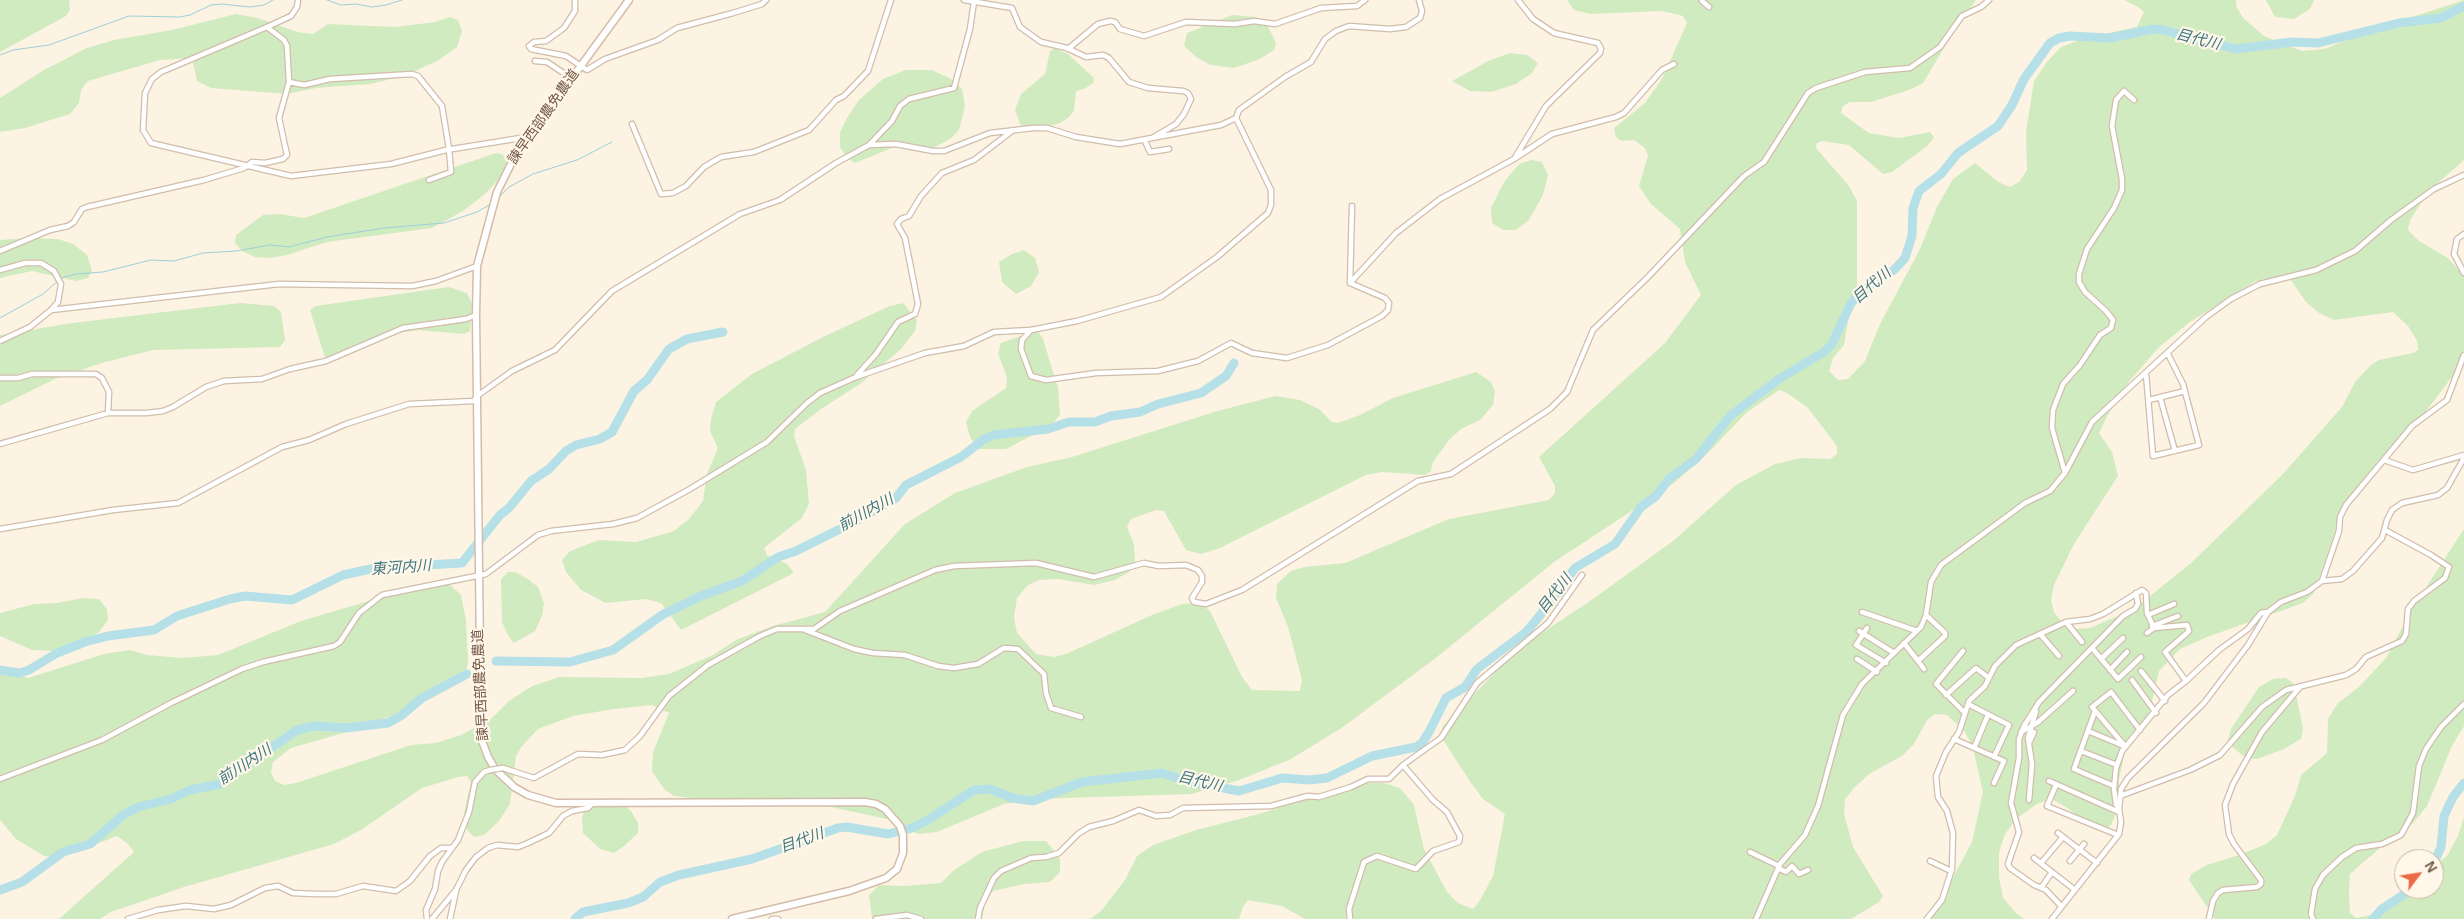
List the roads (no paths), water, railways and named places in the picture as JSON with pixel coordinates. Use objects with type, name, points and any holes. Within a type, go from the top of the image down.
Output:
[{"type":"street","points":[[298,0],[297,7],[291,16],[161,72],[152,78],[145,93],[143,130],[152,143],[292,176],[391,164],[449,149],[527,137]]},
{"type":"street","points":[[575,0],[575,11],[564,28],[546,41],[534,42],[529,46],[566,56],[587,70],[605,59],[658,40],[677,28],[762,4],[766,0]]},
{"type":"street","name":"諫早西部農免農道","points":[[629,0],[527,137],[497,192],[477,266],[478,575],[481,738],[488,757],[505,779],[528,795],[556,803],[865,802],[885,809],[900,826],[904,846],[896,869],[878,883],[733,919]]},
{"type":"street","points":[[632,124],[660,194],[673,193],[686,186],[704,167],[721,157],[754,152],[809,130],[836,100],[844,96],[868,71],[891,0]]},
{"type":"street","points":[[964,0],[1012,8],[1020,26],[1041,42],[1068,49],[1086,57],[1103,55],[1109,58],[1129,82],[1148,88],[1188,93],[1190,99],[1184,114],[1176,124],[1151,139]]},
{"type":"street","points":[[1068,49],[1098,24],[1110,21],[1115,22],[1120,29],[1144,36],[1186,22],[1235,24],[1254,21],[1275,24],[1321,8],[1358,6],[1365,0]]},
{"type":"street","points":[[869,145],[896,144],[933,151],[944,151],[990,133],[1047,128],[1076,137],[1120,144],[1145,141],[1221,125],[1236,118],[1240,110],[1284,77],[1312,62],[1325,39],[1336,31],[1349,26],[1390,29],[1406,27],[1420,18],[1422,12],[1419,0]]},
{"type":"street","points":[[1514,159],[1546,106],[1600,53],[1601,49],[1598,43],[1554,33],[1533,19],[1518,0]]},
{"type":"street","points":[[427,919],[426,910],[435,889],[438,871],[451,848],[458,840],[469,812],[475,782],[484,772],[503,768],[534,778],[578,754],[602,755],[624,750],[640,736],[668,696],[708,665],[777,629],[814,629],[840,611],[916,577],[954,566],[1036,562],[1094,576],[1132,565],[1186,565],[1198,570],[1202,576],[1202,582],[1192,598],[1194,602],[1206,604],[1242,590],[1418,481],[1451,474],[1550,409],[1567,392],[1593,330],[1648,277],[1744,176],[1764,162],[1808,93],[1816,88],[1865,72],[1910,68],[1940,47],[1962,16],[1981,7],[1989,0]]},
{"type":"street","points":[[0,529],[113,510],[178,503],[282,447],[309,440],[346,424],[409,404],[474,401],[477,396],[512,371],[555,350],[612,291],[740,214],[780,200],[836,163],[869,145],[892,121],[900,106],[909,99],[954,88],[970,29],[974,1]]},
{"type":"street","points":[[1702,1],[1709,7]]},
{"type":"street","points":[[0,251],[26,242],[50,230],[68,226],[74,222],[82,209],[87,207],[196,182],[252,162],[278,161],[287,155],[279,118],[289,82],[287,46],[284,40],[269,31],[267,27]]},
{"type":"street","points":[[535,60],[547,62],[571,78]]},
{"type":"street","points":[[1350,282],[1396,233],[1440,198],[1514,159],[1552,134],[1616,117],[1624,112],[1662,70],[1674,64]]},
{"type":"street","points":[[289,82],[304,86],[330,79],[412,74],[418,76],[442,106],[449,149],[451,172],[429,180]]},
{"type":"street","points":[[2065,473],[2052,428],[2053,410],[2063,384],[2080,365],[2100,335],[2111,328],[2113,320],[2085,292],[2079,282],[2079,274],[2087,249],[2114,208],[2122,190],[2122,179],[2112,126],[2116,100],[2124,91],[2134,100]]},
{"type":"street","points":[[0,779],[102,740],[171,703],[242,669],[262,662],[334,646],[340,642],[358,613],[382,594],[486,574],[538,535],[559,530],[613,524],[637,518],[690,490],[767,442],[807,402],[856,377],[925,353],[964,346],[994,332],[1031,330],[1077,321],[1161,298],[1260,222],[1271,206],[1271,190],[1236,118]]},
{"type":"street","points":[[856,377],[876,354],[898,322],[915,314],[918,304],[905,238],[897,224],[901,219],[909,216],[921,196],[942,173],[974,160],[1013,130]]},
{"type":"street","points":[[1145,141],[1150,152],[1169,149]]},
{"type":"street","points":[[1756,919],[1778,867],[1804,835],[1818,806],[1842,715],[1857,691],[1916,631],[1926,615],[1931,582],[1942,565],[2025,503],[2050,491],[2065,473],[2092,422],[2206,317],[2231,299],[2260,284],[2316,270],[2347,255],[2434,189],[2464,175]]},
{"type":"street","points":[[1350,282],[1352,206]]},
{"type":"street","points":[[2464,234],[2457,239],[2454,254],[2464,272]]},
{"type":"street","points":[[0,270],[34,261],[49,266],[61,284],[58,302],[51,310],[30,327],[0,341]]},
{"type":"street","points":[[51,310],[279,284],[412,286],[436,281],[477,266]]},
{"type":"street","points":[[1031,330],[1021,341],[1023,357],[1031,376],[1046,380],[1096,374],[1158,371],[1198,361],[1231,343],[1252,353],[1287,358],[1328,345],[1382,316],[1388,310],[1389,303],[1385,298],[1350,282]]},
{"type":"street","points":[[0,444],[108,413],[163,411],[206,387],[224,381],[262,379],[290,369],[326,361],[403,328],[466,319],[476,314]]},
{"type":"street","points":[[2146,374],[2153,456],[2199,445],[2185,391],[2168,354]]},
{"type":"street","points":[[2119,810],[2121,789],[2128,778],[2204,704],[2248,644],[2268,612],[2281,602],[2308,592],[2322,581],[2340,531],[2340,517],[2346,505],[2412,426],[2447,400],[2464,355]]},
{"type":"street","points":[[0,378],[18,378],[32,374],[96,374],[102,378],[108,392],[108,413]]},
{"type":"street","points":[[2148,400],[2185,391]]},
{"type":"street","points":[[2160,397],[2175,451]]},
{"type":"street","points":[[2384,460],[2412,470],[2464,456]]},
{"type":"street","points":[[2322,581],[2342,579],[2353,571],[2382,538],[2392,510],[2402,502],[2438,495],[2447,488],[2464,456]]},
{"type":"street","points":[[2120,796],[2190,770],[2220,755],[2271,699],[2301,685],[2346,675],[2370,654],[2402,641],[2406,634],[2408,609],[2414,602],[2445,578],[2448,572],[2447,564],[2385,530]]},
{"type":"street","points":[[978,919],[980,908],[994,878],[1002,871],[1031,858],[1046,857],[1059,853],[1078,834],[1089,827],[1113,821],[1140,810],[1156,816],[1170,815],[1183,808],[1271,806],[1308,796],[1319,797],[1351,787],[1368,779],[1389,779],[1403,765],[1441,738],[1477,683],[1548,623],[1582,575]]},
{"type":"street","points":[[1927,919],[1942,900],[1951,871],[1953,833],[1947,811],[1938,797],[1936,776],[1959,732],[1968,704],[1985,686],[1995,666],[2016,645],[2066,622],[2090,619],[2103,614],[2142,590],[2146,593],[2148,615],[2153,627]]},
{"type":"street","points":[[2029,800],[2032,764],[2028,744],[2030,727],[2040,702],[2124,616],[2135,609],[2138,604],[2136,593]]},
{"type":"street","points":[[2148,615],[2174,604]]},
{"type":"street","points":[[1862,612],[1916,631]]},
{"type":"street","points":[[2052,919],[2118,835],[2121,822],[2114,798],[2114,786],[2116,765],[2125,746],[2165,701],[2219,650],[2248,628],[2261,613],[2268,612]]},
{"type":"street","points":[[1918,661],[1945,636],[1926,615]]},
{"type":"street","points":[[2147,633],[2153,627],[2178,616]]},
{"type":"street","points":[[2066,622],[2082,642]]},
{"type":"street","points":[[2153,627],[2187,625],[2189,631],[2187,634],[2166,652],[2186,681]]},
{"type":"street","points":[[802,628],[815,636],[854,649],[873,653],[905,655],[938,666],[963,668],[978,664],[1004,648],[1018,649],[1044,674],[1046,693],[1051,708],[1081,718]]},
{"type":"street","points":[[1867,628],[1861,633],[1856,644],[1886,663]]},
{"type":"street","points":[[1861,633],[1894,653]]},
{"type":"street","points":[[2040,634],[2058,656]]},
{"type":"street","points":[[2101,659],[2123,638]]},
{"type":"street","points":[[1904,643],[1924,669]]},
{"type":"street","points":[[2092,648],[2120,679],[2141,657]]},
{"type":"street","points":[[1963,651],[1936,684],[1964,712]]},
{"type":"street","points":[[2110,670],[2127,652]]},
{"type":"street","points":[[1857,659],[1877,672]]},
{"type":"street","points":[[1946,695],[1976,668],[1989,678]]},
{"type":"street","points":[[2141,671],[2165,701]]},
{"type":"street","points":[[2132,680],[2156,713]]},
{"type":"street","points":[[2209,919],[2213,901],[2218,893],[2223,890],[2257,887],[2261,884],[2261,880],[2234,844],[2230,834],[2225,805],[2233,784],[2262,732],[2301,685]]},
{"type":"street","points":[[2021,732],[2030,727],[2074,691]]},
{"type":"street","points":[[2125,746],[2092,707],[2111,692],[2140,730]]},
{"type":"street","points":[[1968,704],[2009,725],[1994,757]]},
{"type":"street","points":[[2314,919],[2312,909],[2315,889],[2322,875],[2342,857],[2356,848],[2382,844],[2401,835],[2413,813],[2419,766],[2426,749],[2441,727],[2464,704]]},
{"type":"street","points":[[2036,710],[2021,732],[2011,803],[2019,832],[2008,864],[2010,868],[2050,894],[2062,906]]},
{"type":"street","points":[[2095,711],[2075,771],[2114,786]]},
{"type":"street","points":[[1974,748],[1988,715]]},
{"type":"street","points":[[2088,731],[2125,746]]},
{"type":"street","points":[[2028,744],[2034,732]]},
{"type":"street","points":[[1954,739],[2004,761],[1994,783]]},
{"type":"street","points":[[2081,751],[2116,765]]},
{"type":"street","points":[[1350,919],[1349,909],[1364,862],[1377,856],[1416,868],[1433,851],[1459,842],[1460,836],[1447,812],[1433,800],[1419,781],[1403,765]]},
{"type":"street","points":[[2049,782],[2119,810]]},
{"type":"street","points":[[2056,785],[2047,806],[2118,835]]},
{"type":"street","points":[[432,919],[456,890],[471,863],[488,848],[497,845],[518,847],[528,843],[549,833],[563,816],[572,811],[588,808],[593,803]]},
{"type":"street","points":[[2058,833],[2097,863]]},
{"type":"street","points":[[2041,863],[2055,849],[2063,837]]},
{"type":"street","points":[[2070,861],[2084,844]]},
{"type":"street","points":[[128,919],[158,910],[177,908],[214,909],[231,905],[265,888],[278,886],[293,893],[316,894],[336,894],[363,886],[396,891],[410,881],[430,856],[441,848],[451,848]]},
{"type":"street","points":[[1750,852],[1786,872],[1792,866],[1799,874],[1808,870]]},
{"type":"street","points":[[2034,858],[2075,890]]},
{"type":"street","points":[[1930,860],[1951,871]]},
{"type":"street","points":[[2040,888],[2052,872]]},
{"type":"street","points":[[450,919],[456,890]]},
{"type":"street","points":[[876,919],[907,915],[920,919]]},
{"type":"street","points":[[772,919],[778,919]]},
{"type":"waterway","points":[[0,55],[13,50],[49,45],[129,16],[179,17],[190,15],[211,5],[222,4],[250,7],[264,5],[273,0]]},
{"type":"waterway","points":[[327,0],[341,5],[356,4],[372,7],[402,0]]},
{"type":"waterway","name":"目代川","points":[[575,919],[583,912],[628,903],[643,897],[660,882],[679,875],[752,859],[838,828],[847,827],[888,834],[912,828],[928,820],[974,790],[990,789],[1012,798],[1033,801],[1082,782],[1162,773],[1186,781],[1239,791],[1282,778],[1309,780],[1327,778],[1372,756],[1416,747],[1422,743],[1429,732],[1446,698],[1465,687],[1477,669],[1526,632],[1575,568],[1615,544],[1641,507],[1656,496],[1669,479],[1696,459],[1730,416],[1779,379],[1824,352],[1832,344],[1851,303],[1870,285],[1894,270],[1905,258],[1912,236],[1913,208],[1919,191],[1941,174],[1958,153],[1998,126],[2012,105],[2024,79],[2050,43],[2059,38],[2070,36],[2110,38],[2153,29],[2236,49],[2292,42],[2318,43],[2399,23],[2441,18],[2464,6]]},
{"type":"waterway","points":[[499,197],[509,187],[533,174],[577,160],[612,142]]},
{"type":"waterway","points":[[61,278],[76,274],[103,272],[151,260],[174,261],[203,253],[236,251],[270,245],[289,247],[327,237],[384,228],[444,223],[477,212],[491,204]]},
{"type":"waterway","points":[[0,318],[43,294],[58,281]]},
{"type":"waterway","name":"東河内川","points":[[0,670],[19,673],[29,670],[57,653],[85,642],[108,636],[154,630],[177,616],[230,599],[245,596],[292,600],[343,575],[375,568],[462,563],[500,515],[509,508],[531,481],[549,469],[566,451],[576,445],[600,439],[612,432],[634,391],[647,380],[669,349],[687,339],[723,332]]},
{"type":"waterway","name":"前川内川","points":[[496,661],[570,662],[613,650],[662,615],[701,596],[742,581],[778,557],[796,551],[856,521],[896,498],[906,485],[961,457],[983,440],[993,435],[1048,429],[1069,422],[1095,422],[1111,416],[1140,412],[1158,404],[1201,393],[1226,376],[1234,363]]},
{"type":"waterway","name":"前川内川","points":[[0,890],[22,882],[63,852],[90,844],[123,815],[138,807],[171,799],[190,790],[220,784],[297,730],[315,726],[346,728],[388,723],[402,715],[422,698],[467,674]]},
{"type":"waterway","points":[[2440,849],[2444,816],[2453,797],[2464,783]]},
{"type":"waterway","points":[[2373,919],[2382,909],[2397,899]]}]
